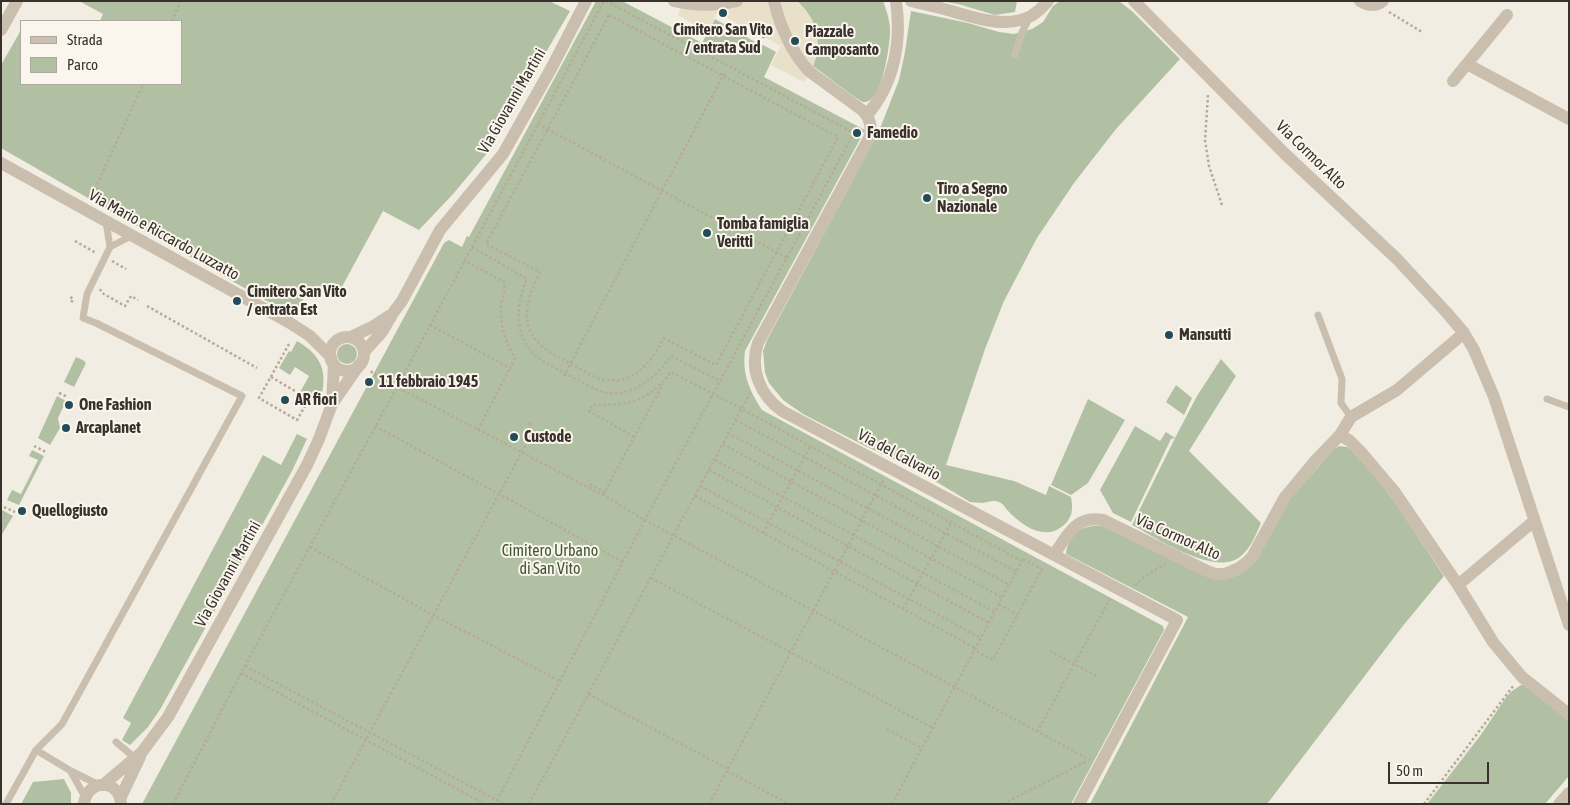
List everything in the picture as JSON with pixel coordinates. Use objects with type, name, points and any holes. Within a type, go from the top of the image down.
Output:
[{"type":"street","points":[[1,30],[17,1]]},
{"type":"street","name":"Via Giovanni Martini","points":[[364,352],[382,332],[402,301],[440,230],[503,154],[552,67],[586,1]]},
{"type":"street","points":[[679,2],[710,5],[737,1]]},
{"type":"street","points":[[774,1],[778,15],[802,65],[867,115],[879,100],[889,80],[894,62],[898,23],[896,1]]},
{"type":"street","points":[[910,1],[984,20],[1013,21],[1030,16],[1048,1]]},
{"type":"street","name":"Via Cormor Alto","points":[[1134,1],[1284,153],[1397,259],[1464,333],[1474,350],[1494,396],[1569,625]]},
{"type":"street","points":[[1360,1],[1366,5],[1380,3]]},
{"type":"street","points":[[1453,81],[1507,14]]},
{"type":"street","points":[[1467,64],[1569,119]]},
{"type":"street","name":"Via del Calvario","points":[[867,115],[871,128],[868,138],[758,342],[754,358],[756,376],[760,386],[774,406],[782,411],[1177,620],[1079,804]]},
{"type":"street","name":"Via Mario e Riccardo Luzzatto","points":[[1,163],[310,336],[332,360]]},
{"type":"street","name":"Via Giovanni Martini","points":[[351,338],[393,313]]},
{"type":"street","name":"Via Cormor Alto","points":[[1054,555],[1072,528],[1087,519],[1095,519],[1103,520],[1215,574],[1225,574],[1239,568],[1252,557],[1285,497],[1340,435],[1351,417],[1397,390],[1464,333]]},
{"type":"street","name":"Via Mario e Riccardo Luzzatto","points":[[310,336],[337,340]]},
{"type":"street","points":[[351,338],[359,343],[364,352],[362,360],[364,367],[339,369],[332,360],[331,348],[337,340],[351,338]]},
{"type":"street","name":"Via Giovanni Martini","points":[[84,802],[90,789],[101,785],[138,755],[168,717],[319,440],[332,404],[332,360]]},
{"type":"street","name":"Via Giovanni Martini","points":[[332,404],[364,367]]},
{"type":"street","points":[[1340,435],[1362,452],[1382,476],[1458,585],[1493,642],[1522,677],[1569,714]]},
{"type":"street","points":[[1458,585],[1534,521]]},
{"type":"street","name":"Via Giovanni Martini","points":[[121,802],[138,755]]},
{"type":"street","points":[[101,785],[116,791],[121,802]]},
{"type":"street","points":[[1560,804],[1569,793]]},
{"type":"lane","points":[[1015,56],[1022,32],[1030,16]]},
{"type":"lane","points":[[6,804],[36,750],[62,724],[242,396],[83,318],[87,294],[110,247],[106,222]]},
{"type":"lane","points":[[110,247],[131,236]]},
{"type":"lane","points":[[1318,315],[1342,379],[1341,403],[1351,417]]},
{"type":"lane","points":[[1547,399],[1569,407]]},
{"type":"lane","points":[[116,742],[138,755]]},
{"type":"lane","points":[[36,750],[70,771],[101,785]]},
{"type":"lane","points":[[70,771],[84,802]]},
{"type":"path","points":[[172,20],[181,1]]},
{"type":"path","points":[[173,804],[241,673],[605,1],[854,133],[645,520],[495,804]]},
{"type":"path","points":[[1380,3],[1422,32]]},
{"type":"path","points":[[609,15],[723,76],[838,138],[716,365],[664,338],[654,356],[643,369],[622,379],[606,381],[597,378],[542,347],[535,340],[526,319],[530,293],[540,272],[486,244],[609,15]]},
{"type":"path","points":[[744,36],[748,29],[765,38]]},
{"type":"path","points":[[564,374],[725,72]]},
{"type":"path","points":[[1215,83],[1208,94],[1205,140],[1210,166],[1222,205]]},
{"type":"path","points":[[86,211],[143,85]]},
{"type":"path","points":[[538,124],[787,258]]},
{"type":"path","points":[[75,241],[96,253]]},
{"type":"path","points":[[472,247],[527,279],[519,304],[520,328],[524,340],[529,349],[538,357],[564,374],[604,393],[618,394],[642,385],[653,377],[671,356],[720,381]]},
{"type":"path","points":[[464,260],[504,282],[501,322],[508,347],[515,358],[478,430]]},
{"type":"path","points":[[110,268],[114,263],[126,269]]},
{"type":"path","points":[[99,284],[102,293],[125,306],[131,296],[138,300]]},
{"type":"path","points":[[73,295],[70,300],[73,302]]},
{"type":"path","points":[[147,306],[257,368]]},
{"type":"path","points":[[430,325],[510,368]]},
{"type":"path","points":[[290,344],[259,398],[297,420],[309,399]]},
{"type":"path","points":[[364,367],[373,374],[478,430],[591,486],[645,520],[1093,762]]},
{"type":"path","points":[[604,494],[671,372],[1022,562]]},
{"type":"path","points":[[271,376],[319,405]]},
{"type":"path","points":[[634,437],[589,412],[592,405],[622,405],[644,397],[664,382]]},
{"type":"path","points":[[529,804],[751,392]]},
{"type":"path","points":[[59,393],[68,397]]},
{"type":"path","points":[[736,420],[1017,572]]},
{"type":"path","points":[[331,804],[532,433],[529,421]]},
{"type":"path","points":[[375,426],[623,562]]},
{"type":"path","points":[[728,433],[1010,585]]},
{"type":"path","points":[[723,444],[1003,598]]},
{"type":"path","points":[[34,446],[46,452]]},
{"type":"path","points":[[763,533],[810,446]]},
{"type":"path","points":[[715,459],[995,612]]},
{"type":"path","points":[[708,470],[989,623]]},
{"type":"path","points":[[709,804],[885,476]]},
{"type":"path","points":[[700,486],[981,638]]},
{"type":"path","points":[[695,496],[903,609],[975,649],[993,660],[1042,570],[1024,559],[1022,562],[999,604],[995,612],[975,649],[955,687],[892,804]]},
{"type":"path","points":[[4,507],[16,512]]},
{"type":"path","points":[[903,609],[951,523]]},
{"type":"path","points":[[309,547],[433,615],[560,681]]},
{"type":"path","points":[[1130,595],[1136,584],[1145,576],[1179,557]]},
{"type":"path","points":[[651,578],[933,728]]},
{"type":"path","points":[[1037,732],[1111,598]]},
{"type":"path","points":[[999,604],[1018,615]]},
{"type":"path","points":[[1050,651],[1096,676]]},
{"type":"path","points":[[245,666],[504,804]]},
{"type":"path","points":[[241,673],[485,804]]},
{"type":"path","points":[[1424,804],[1522,677]]},
{"type":"path","points":[[588,694],[789,804]]},
{"type":"path","points":[[887,729],[922,748]]},
{"type":"path","points":[[1003,804],[1089,760]]},
{"type":"green space","points":[[79,1],[549,1],[570,11],[488,152],[454,193],[419,230],[383,211],[337,296],[310,288],[293,316],[1,148],[1,65],[20,32],[20,85],[182,85],[182,20],[100,20],[103,14]]},
{"type":"green space","name":"Cimitero Urbano di San Vito","points":[[595,1],[622,1],[702,43],[715,19],[776,52],[764,77],[865,130],[745,351],[744,360],[748,382],[762,410],[1163,626],[1164,630],[1071,804],[142,804],[444,243],[449,240],[462,247],[467,236],[469,237]]},
{"type":"green space","points":[[797,1],[883,1],[889,22],[889,42],[880,86],[870,101],[863,102],[813,66],[817,48],[816,31],[809,15]]},
{"type":"green space","points":[[940,1],[1017,1],[1015,12],[995,15],[958,4]]},
{"type":"green space","points":[[1060,1],[1119,1],[1133,12],[1180,59],[1116,129],[1074,183],[1037,238],[1004,301],[985,349],[946,465],[1014,481],[1046,495],[1049,486],[1071,497],[1072,512],[1067,522],[1057,530],[1042,532],[1028,527],[1001,503],[994,501],[970,502],[915,469],[803,414],[783,400],[769,383],[765,373],[763,351],[767,340],[879,131],[899,80],[911,11],[1014,34],[1032,29],[1043,22],[1053,6]]},
{"type":"green space","points":[[297,341],[314,354],[322,368],[323,385],[319,405],[299,394],[309,376],[295,367],[290,375],[279,368]]},
{"type":"green space","points":[[347,344],[354,347],[357,354],[354,361],[347,364],[340,361],[337,354],[340,347]]},
{"type":"green space","points":[[76,357],[86,363],[74,387],[64,382]]},
{"type":"green space","points":[[1221,359],[1236,376],[1189,451],[1261,523],[1248,549],[1241,556],[1230,562],[1217,562],[1186,554],[1132,525],[1197,396]]},
{"type":"green space","points":[[1176,385],[1192,398],[1184,415],[1166,402]]},
{"type":"green space","points":[[57,396],[66,401],[58,418],[60,428],[50,445],[38,438]]},
{"type":"green space","points":[[1088,399],[1125,420],[1088,483],[1071,495],[1051,485]]},
{"type":"green space","points":[[1135,426],[1160,441],[1166,432],[1175,438],[1171,439],[1131,522],[1113,513],[1100,490]]},
{"type":"green space","points":[[297,434],[307,439],[292,471],[161,708],[148,727],[130,745],[122,740],[131,723],[123,718],[263,455],[281,465]]},
{"type":"green space","points":[[1339,446],[1347,447],[1352,451],[1376,477],[1444,576],[1402,627],[1267,804],[1090,804],[1188,617],[1066,554],[1067,547],[1073,536],[1083,529],[1102,526],[1223,580],[1238,575],[1247,569],[1289,500],[1334,449]]},
{"type":"green space","points":[[32,450],[44,456],[19,505],[7,500],[12,490],[21,494],[38,460],[29,456]]},
{"type":"green space","points":[[2,510],[13,516],[1,536],[1,512]]},
{"type":"green space","points":[[1521,685],[1525,685],[1569,720],[1569,776],[1545,804],[1427,804],[1480,736],[1507,696]]},
{"type":"green space","points":[[64,779],[71,793],[71,804],[21,804],[33,782]]},
{"type":"shaded area","name":"Piazzale Camposanto","points":[[684,1],[797,1],[812,19],[818,37],[816,58],[804,82],[771,65],[781,46],[717,13],[707,32],[678,15]]},
{"type":"place","name":"Cimitero San Vito / entrata Sud","points":[[723,13]]},
{"type":"place","name":"Piazzale Camposanto","points":[[795,41]]},
{"type":"place","name":"Famedio","points":[[857,133]]},
{"type":"place","name":"Tiro a Segno Nazionale","points":[[927,198]]},
{"type":"place","name":"Tomba famiglia Veritti","points":[[707,233]]},
{"type":"place","name":"Cimitero San Vito / entrata Est","points":[[237,301]]},
{"type":"place","name":"Mansutti","points":[[1169,335]]},
{"type":"place","name":"11 febbraio 1945","points":[[369,382]]},
{"type":"place","name":"AR fiori","points":[[285,400]]},
{"type":"place","name":"One Fashion","points":[[69,405]]},
{"type":"place","name":"Arcaplanet","points":[[66,428]]},
{"type":"place","name":"Custode","points":[[514,437]]},
{"type":"place","name":"Quellogiusto","points":[[22,511]]}]
